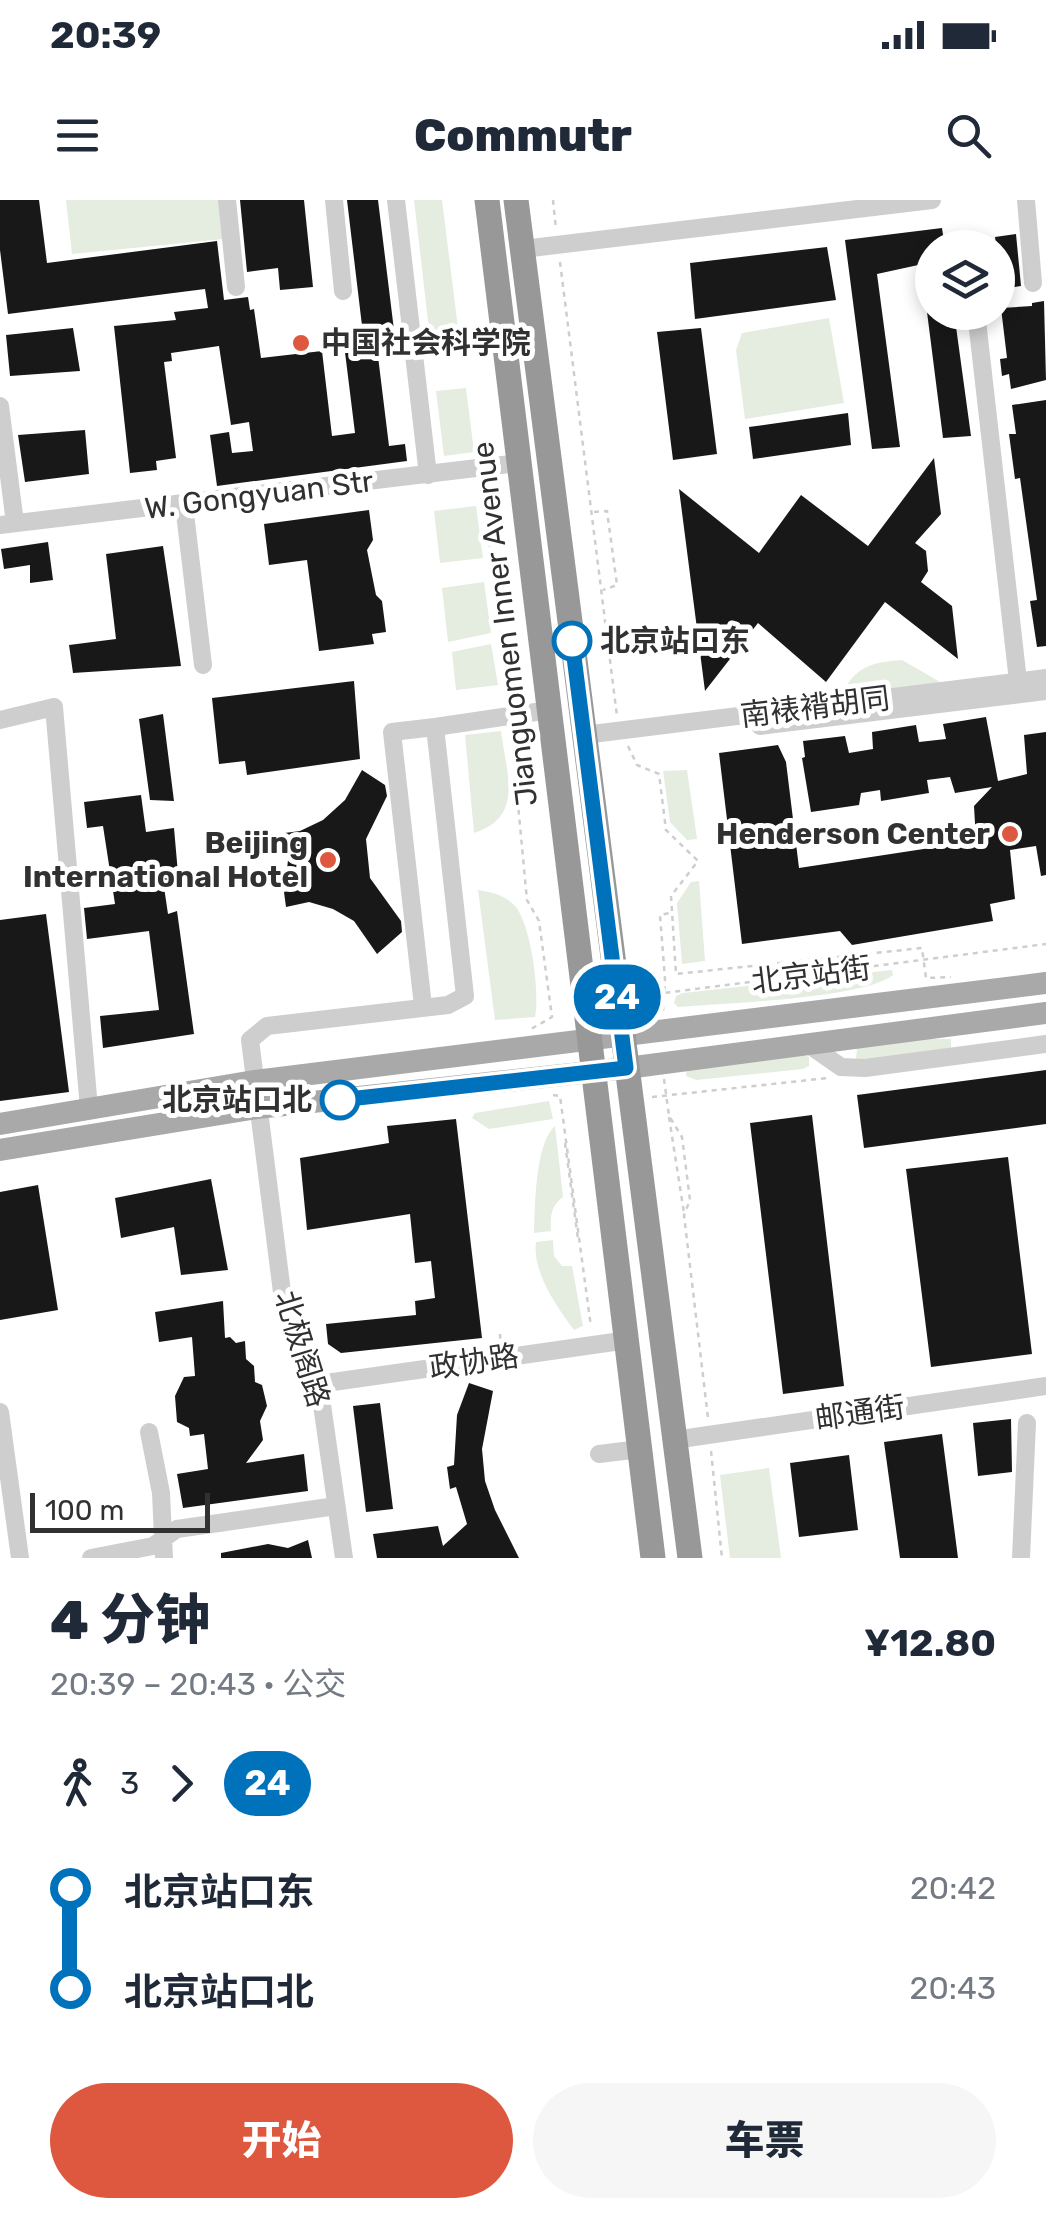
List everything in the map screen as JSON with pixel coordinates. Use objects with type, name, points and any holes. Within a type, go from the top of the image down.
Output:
[{"type":"highway","points":[[470,200],[494,256]]},
{"type":"highway","name":"Jianguomen Inner Avenue","points":[[487,200],[595,1071]]},
{"type":"highway","points":[[516,200],[690,1558]]},
{"type":"highway","points":[[523,249],[524,200]]},
{"type":"highway","points":[[595,1071],[653,1558]]},
{"type":"main road","points":[[0,1124],[254,1081],[590,1041],[621,1025],[1046,983]]},
{"type":"main road","points":[[0,1150],[258,1108],[626,1068],[1046,1013]]},
{"type":"street","points":[[226,200],[236,287]]},
{"type":"street","points":[[334,200],[343,291]]},
{"type":"street","points":[[396,200],[428,474]]},
{"type":"street","points":[[523,249],[886,202],[932,200]]},
{"type":"street","points":[[1026,200],[1033,284]]},
{"type":"street","points":[[978,330],[1018,681]]},
{"type":"street","points":[[0,406],[7,524]]},
{"type":"street","name":"W. Gongyuan Str","points":[[7,524],[518,463]]},
{"type":"street","points":[[184,505],[202,664]]},
{"type":"street","name":"南裱褙胡同","points":[[585,741],[1046,678]]},
{"type":"street","points":[[585,741],[1046,691]]},
{"type":"street","points":[[0,720],[54,707],[89,1108]]},
{"type":"street","points":[[435,728],[465,996],[448,1005],[423,1006],[392,732],[549,710]]},
{"type":"street","name":"北极阁路","points":[[344,1558],[320,1384],[284,1308],[250,1040],[267,1026],[423,1006]]},
{"type":"street","points":[[808,1044],[842,1067],[865,1068],[1046,1044]]},
{"type":"street","name":"政协路","points":[[320,1384],[628,1340]]},
{"type":"street","name":"邮通街","points":[[674,1440],[1046,1386]]},
{"type":"street","points":[[0,1412],[20,1558]]},
{"type":"street","points":[[1021,1558],[1027,1424]]},
{"type":"street","points":[[149,1432],[161,1493],[164,1549]]},
{"type":"street","points":[[599,1454],[640,1450]]},
{"type":"street","points":[[164,1549],[178,1529],[336,1506]]},
{"type":"street","points":[[92,1558],[153,1546],[164,1549]]},
{"type":"path","points":[[482,480],[527,900],[540,921],[552,1017],[531,1029]]},
{"type":"path","points":[[592,512],[607,512],[617,585],[602,590]]},
{"type":"path","points":[[672,912],[660,915],[665,979],[676,974]]},
{"type":"path","name":"北京站街","points":[[621,1025],[664,993],[1046,944]]},
{"type":"path","points":[[630,1099],[836,1077]]},
{"type":"path","points":[[542,1093],[560,1096],[590,1326]]},
{"type":"path","points":[[669,1116],[684,1215],[722,1558]]},
{"type":"path","points":[[682,1137],[690,1200],[684,1215]]},
{"type":"shaded area","points":[[66,200],[220,200],[224,239],[72,254]]},
{"type":"shaded area","points":[[414,200],[442,200],[461,352],[432,355]]},
{"type":"shaded area","points":[[829,318],[844,403],[745,419],[736,350],[742,333]]},
{"type":"shaded area","points":[[466,388],[474,452],[444,456],[436,391]]},
{"type":"shaded area","points":[[476,506],[483,558],[440,563],[434,511]]},
{"type":"shaded area","points":[[484,582],[491,633],[448,642],[442,588]]},
{"type":"shaded area","points":[[491,644],[498,685],[456,690],[452,652]]},
{"type":"shaded area","points":[[902,660],[940,682],[895,693],[844,691],[861,670]]},
{"type":"shaded area","points":[[501,731],[508,778],[506,805],[490,826],[474,833],[465,735]]},
{"type":"shaded area","points":[[687,770],[697,839],[687,840],[670,822],[663,771]]},
{"type":"shaded area","points":[[699,881],[705,961],[682,964],[677,903],[691,882]]},
{"type":"shaded area","points":[[478,890],[507,899],[521,915],[533,959],[535,1017],[495,1020]]},
{"type":"shaded area","points":[[892,970],[893,975],[877,983],[823,995],[678,1007],[674,1003],[676,996],[683,993]]},
{"type":"shaded area","points":[[951,1039],[951,1049],[867,1061],[856,1059],[857,1048]]},
{"type":"shaded area","points":[[803,1054],[809,1057],[809,1066],[803,1069],[696,1080],[686,1076],[687,1067]]},
{"type":"shaded area","points":[[549,1101],[553,1119],[489,1129],[472,1118],[475,1113]]},
{"type":"shaded area","points":[[555,1126],[563,1197],[552,1212],[551,1231],[534,1233],[540,1160],[548,1134]]},
{"type":"shaded area","points":[[553,1240],[554,1256],[562,1266],[572,1266],[583,1326],[574,1330],[547,1289],[538,1265],[536,1242]]},
{"type":"shaded area","points":[[769,1468],[781,1558],[730,1558],[720,1475]]},
{"type":"building","points":[[0,200],[39,200],[47,263],[217,241],[224,300],[248,297],[250,310],[254,309],[261,358],[322,351],[332,436],[355,433],[343,336],[363,334],[347,200],[378,200],[394,330],[375,332],[389,446],[405,444],[407,461],[217,486],[210,435],[229,432],[232,453],[253,451],[249,422],[231,425],[219,346],[171,353],[172,361],[164,362],[176,458],[156,461],[157,470],[130,473],[114,326],[176,320],[174,312],[208,308],[205,289],[8,314],[0,250]]},
{"type":"building","points":[[240,200],[304,200],[313,287],[280,290],[278,268],[247,272]]},
{"type":"building","points":[[915,231],[915,266],[877,274],[900,447],[872,449],[845,240]]},
{"type":"building","points":[[1015,234],[1021,286],[1015,287]]},
{"type":"building","points":[[827,247],[836,300],[695,319],[690,263]]},
{"type":"building","points":[[1044,301],[1046,380],[1011,389],[1009,374],[1002,376],[1000,359],[1007,358],[1004,330],[1015,330],[1015,307]]},
{"type":"building","points":[[73,328],[80,371],[10,376],[6,335]]},
{"type":"building","points":[[701,328],[717,454],[673,460],[657,332]]},
{"type":"building","points":[[929,330],[956,330],[971,436],[943,438]]},
{"type":"building","points":[[1046,400],[1046,646],[1037,647],[1030,601],[1037,600],[1020,478],[1015,479],[1009,434],[1016,434],[1012,405]]},
{"type":"building","points":[[848,413],[851,445],[753,459],[749,427]]},
{"type":"building","points":[[85,430],[89,474],[25,482],[18,435]]},
{"type":"building","points":[[934,458],[941,514],[915,543],[926,551],[928,571],[921,582],[952,606],[958,659],[885,602],[826,682],[758,623],[705,691],[679,489],[759,553],[801,495],[868,546]]},
{"type":"building","points":[[369,510],[373,540],[367,550],[376,595],[382,601],[386,632],[372,634],[374,644],[319,651],[307,560],[269,565],[264,524]]},
{"type":"building","points":[[48,542],[53,580],[30,583],[30,565],[4,569],[1,549]]},
{"type":"building","points":[[163,546],[181,666],[73,673],[69,645],[116,639],[106,554]]},
{"type":"building","points":[[354,681],[360,759],[247,775],[245,761],[219,764],[212,698]]},
{"type":"building","points":[[163,714],[174,801],[150,800],[139,719]]},
{"type":"building","name":"Henderson Center","points":[[986,717],[998,781],[1027,774],[1024,735],[1046,732],[1046,875],[1041,876],[1036,846],[1010,850],[1015,899],[990,904],[993,921],[852,945],[840,931],[742,944],[719,753],[778,745],[786,762],[799,868],[976,841],[974,806],[992,787],[955,793],[950,777],[927,780],[929,793],[881,801],[880,790],[861,793],[859,805],[811,812],[803,741],[845,736],[849,753],[873,749],[872,732],[916,725],[919,742],[946,739],[943,724]]},
{"type":"building","name":"Beijing International Hotel","points":[[362,770],[385,785],[387,796],[366,839],[370,878],[401,921],[402,932],[377,954],[354,921],[333,909],[309,902],[286,907],[284,892],[293,889],[287,869],[289,851],[278,846],[277,834],[300,831],[323,820],[345,800]]},
{"type":"building","points":[[141,795],[146,832],[174,828],[179,885],[164,887],[168,914],[177,911],[194,1034],[103,1048],[100,1016],[159,1010],[149,931],[87,939],[84,908],[115,904],[103,826],[87,828],[84,802]]},
{"type":"building","points":[[46,914],[69,1092],[0,1101],[0,920]]},
{"type":"building","points":[[1046,1070],[1046,1124],[864,1148],[857,1095]]},
{"type":"building","points":[[812,1115],[844,1386],[783,1394],[750,1123]]},
{"type":"building","points":[[456,1119],[482,1338],[341,1353],[328,1344],[326,1324],[416,1315],[415,1301],[435,1298],[431,1261],[415,1263],[410,1214],[307,1230],[300,1158],[389,1143],[387,1126]]},
{"type":"building","points":[[1008,1157],[1032,1354],[931,1367],[906,1169]]},
{"type":"building","points":[[211,1179],[228,1270],[181,1275],[174,1227],[121,1238],[115,1198]]},
{"type":"building","points":[[38,1185],[58,1310],[0,1320],[0,1192]]},
{"type":"building","points":[[223,1301],[225,1338],[236,1343],[245,1341],[246,1359],[254,1366],[255,1382],[262,1385],[267,1406],[260,1421],[263,1440],[246,1463],[304,1454],[308,1491],[183,1508],[177,1474],[208,1469],[204,1434],[190,1436],[189,1428],[177,1422],[175,1396],[184,1377],[195,1376],[192,1337],[159,1342],[155,1312]]},
{"type":"building","points":[[469,1383],[493,1391],[482,1449],[485,1481],[519,1558],[377,1558],[373,1534],[438,1526],[443,1546],[467,1524],[456,1487],[450,1489],[447,1467],[454,1465],[457,1415]]},
{"type":"building","points":[[380,1403],[393,1509],[366,1512],[353,1406]]},
{"type":"building","points":[[1011,1419],[1012,1472],[978,1476],[973,1423]]},
{"type":"building","points":[[942,1434],[958,1558],[900,1558],[884,1442]]},
{"type":"building","points":[[849,1455],[858,1530],[799,1537],[790,1463]]},
{"type":"building","points":[[308,1540],[312,1558],[221,1558],[221,1553],[268,1544],[288,1548]]},
{"type":"bus line","name":"24","points":[[340,1100],[626,1068],[572,641]]},
{"type":"place","name":"中国社会科学院","points":[[301,343]]},
{"type":"place","name":"北京站口东","points":[[572,641]]},
{"type":"place","name":"Henderson Center","points":[[1010,834]]},
{"type":"place","name":"Beijing International Hotel","points":[[328,860]]},
{"type":"place","name":"北京站口北","points":[[340,1100]]}]
